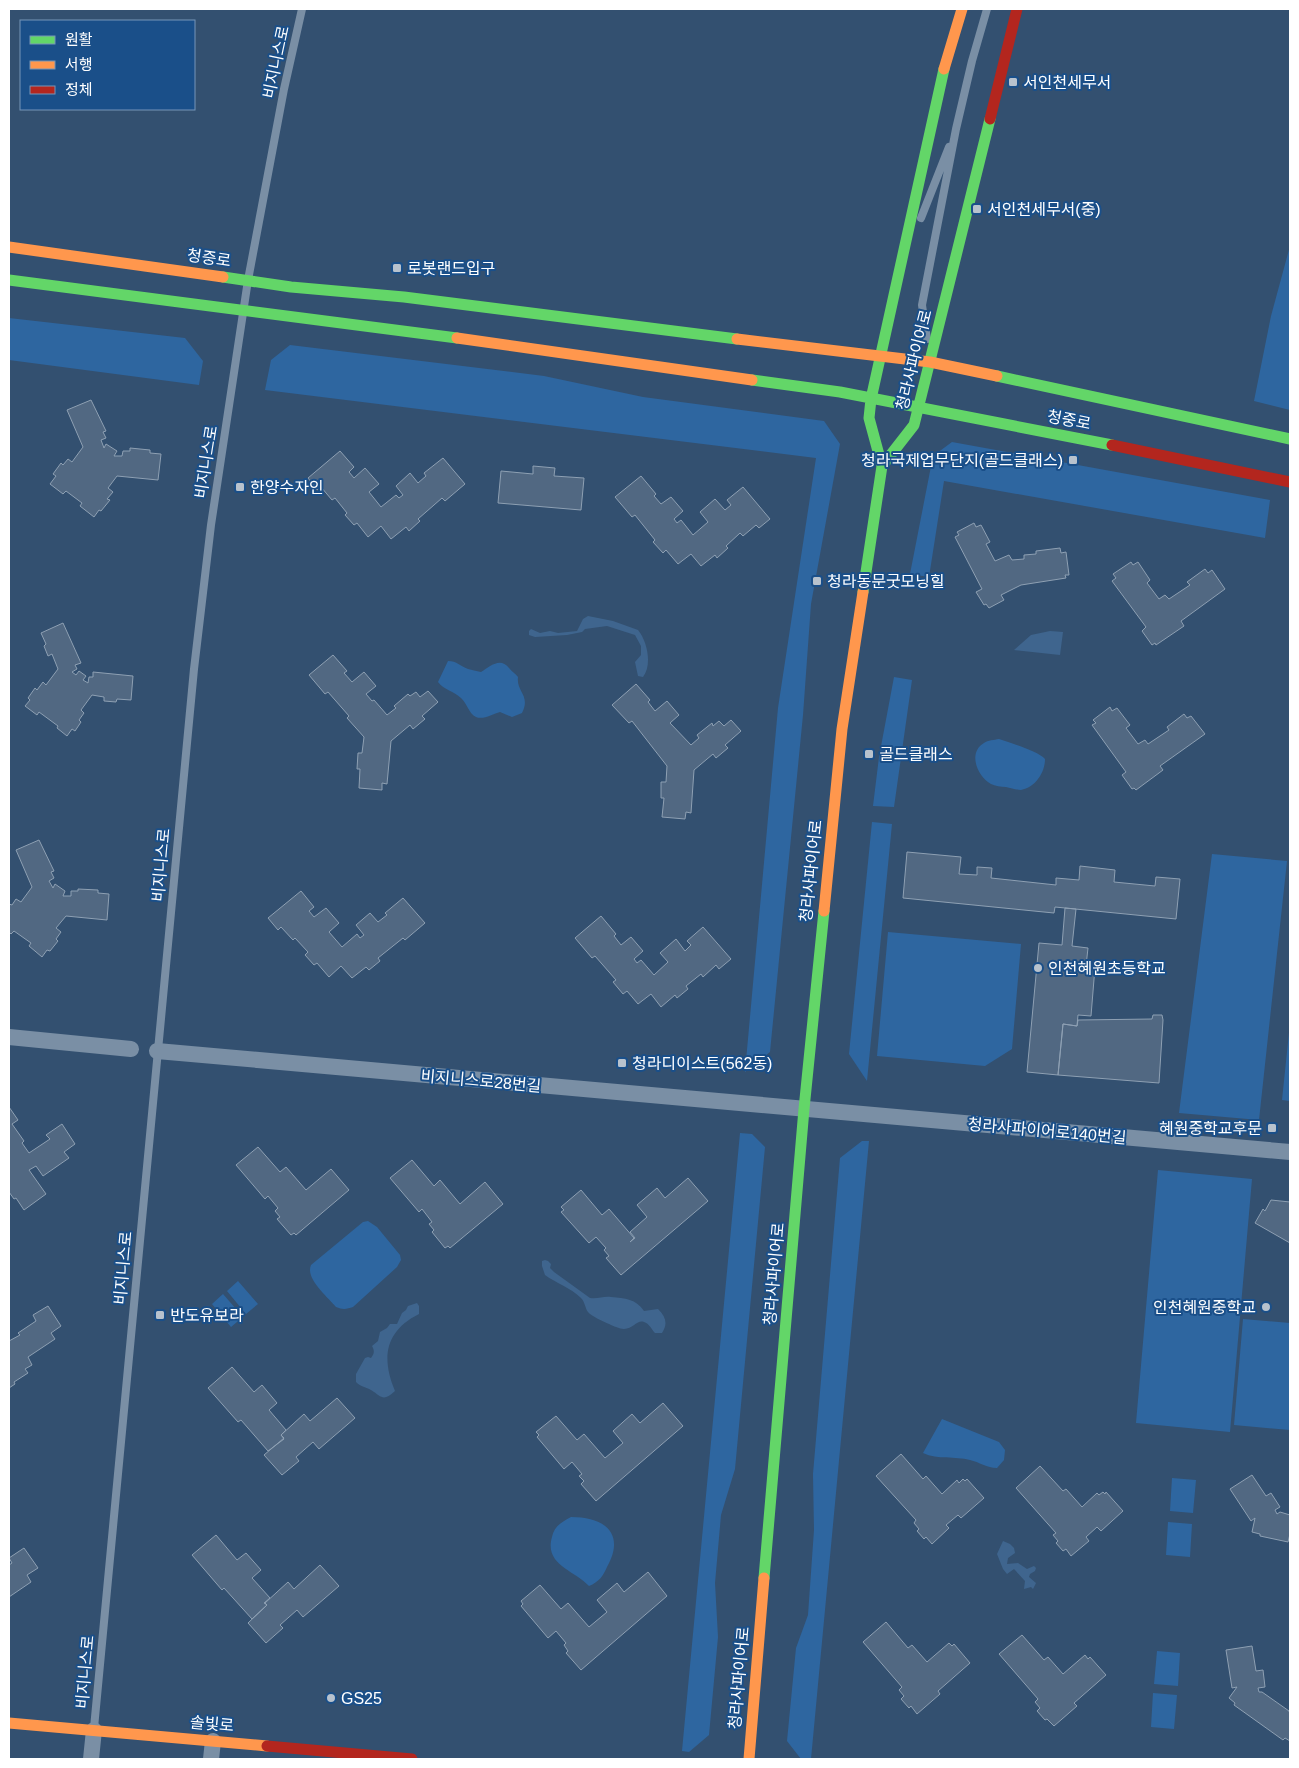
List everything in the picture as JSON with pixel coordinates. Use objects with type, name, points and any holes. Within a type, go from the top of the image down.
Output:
[{"type":"main road","points":[[882,466],[869,418],[871,399],[948,52],[962,9]]},
{"type":"main road","name":"청라사파이어로","points":[[748,1759],[804,1109],[837,774],[848,687],[882,466],[914,425],[1017,9]]},
{"type":"main road","name":"청중로","points":[[9,247],[248,280],[291,288],[404,297],[930,362],[1290,439]]},
{"type":"main road","name":"청중로","points":[[9,280],[244,310],[840,392],[1149,452],[1290,482]]},
{"type":"main road","name":"솔빛로","points":[[9,1723],[412,1759]]},
{"type":"street","points":[[9,1037],[131,1049]]},
{"type":"street","name":"비지니스로28번길","points":[[157,1051],[804,1109]]},
{"type":"street","name":"청라사파이어로140번길","points":[[804,1109],[1290,1152]]},
{"type":"street","points":[[91,1759],[94,1730]]},
{"type":"street","points":[[211,1759],[213,1741]]},
{"type":"lane","name":"비지니스로","points":[[94,1730],[157,1051],[206,561],[248,280],[284,89],[302,9]]},
{"type":"lane","points":[[930,362],[922,305],[956,129],[972,61],[988,9]]},
{"type":"lane","points":[[896,283],[956,129]]},
{"type":"shaded area","points":[[1290,246],[1290,410],[1254,401],[1271,316]]},
{"type":"shaded area","points":[[9,318],[185,338],[203,361],[199,385],[9,360]]},
{"type":"shaded area","points":[[290,345],[544,376],[643,397],[824,421],[840,444],[811,604],[803,715],[770,1052],[745,1072],[778,708],[816,458],[265,390],[271,360]]},
{"type":"shaded area","points":[[952,442],[1270,500],[1265,538],[944,481],[929,577],[910,574],[933,456]]},
{"type":"shaded area","points":[[588,616],[613,621],[638,630],[648,654],[646,672],[643,677],[638,676],[635,662],[641,655],[641,646],[635,635],[607,626],[585,629],[582,632],[567,635],[535,637],[529,635],[531,629],[540,633],[577,631],[583,619]]},
{"type":"shaded area","points":[[1050,631],[1063,632],[1060,655],[1014,650],[1031,635]]},
{"type":"shaded area","points":[[448,661],[481,672],[495,664],[502,663],[506,665],[518,677],[525,702],[522,713],[512,717],[500,712],[482,718],[474,716],[461,698],[438,682]]},
{"type":"shaded area","points":[[894,677],[912,680],[894,807],[873,806],[879,757]]},
{"type":"shaded area","points":[[999,739],[1030,750],[1045,759],[1045,764],[1039,778],[1031,786],[1021,790],[998,786],[986,781],[982,776],[976,765],[976,753],[979,747],[986,742]]},
{"type":"shaded area","points":[[872,822],[892,824],[867,1081],[849,1054]]},
{"type":"shaded area","points":[[1212,854],[1287,861],[1259,1120],[1179,1113]]},
{"type":"shaded area","points":[[888,932],[1021,944],[1012,1049],[985,1066],[877,1056]]},
{"type":"shaded area","points":[[1290,1023],[1290,1101],[1282,1100]]},
{"type":"shaded area","points":[[740,1133],[752,1134],[765,1147],[735,1469],[721,1515],[715,1583],[718,1637],[709,1735],[689,1752],[682,1751]]},
{"type":"shaded area","points":[[862,1141],[869,1141],[811,1759],[801,1759],[787,1741],[796,1648],[808,1615],[814,1530],[813,1474],[840,1158]]},
{"type":"shaded area","points":[[1158,1170],[1252,1179],[1230,1432],[1136,1423]]},
{"type":"shaded area","points":[[368,1221],[377,1227],[400,1255],[401,1260],[397,1267],[353,1307],[338,1308],[314,1282],[311,1276],[311,1265],[363,1222]]},
{"type":"shaded area","points":[[545,1260],[551,1264],[550,1268],[554,1272],[590,1298],[621,1298],[634,1302],[644,1311],[658,1309],[665,1321],[662,1333],[655,1333],[644,1322],[638,1322],[630,1328],[621,1329],[593,1316],[588,1312],[577,1294],[545,1275],[542,1261]]},
{"type":"shaded area","points":[[238,1281],[258,1304],[246,1314],[227,1291]]},
{"type":"shaded area","points":[[223,1294],[243,1317],[231,1327],[212,1304]]},
{"type":"shaded area","points":[[417,1303],[419,1314],[399,1329],[389,1346],[388,1367],[395,1391],[383,1397],[358,1384],[356,1382],[356,1374],[365,1358],[371,1358],[373,1355],[372,1346],[378,1341],[380,1332],[390,1324],[397,1324],[408,1306]]},
{"type":"shaded area","points":[[1243,1319],[1290,1323],[1290,1430],[1234,1425]]},
{"type":"shaded area","points":[[942,1419],[999,1442],[1005,1450],[1004,1460],[997,1468],[993,1468],[970,1460],[923,1453]]},
{"type":"shaded area","points":[[1172,1478],[1196,1480],[1193,1513],[1170,1511]]},
{"type":"shaded area","points":[[571,1517],[593,1520],[602,1524],[613,1536],[612,1555],[605,1570],[598,1581],[589,1586],[556,1561],[552,1554],[552,1537],[555,1530]]},
{"type":"shaded area","points":[[1168,1522],[1192,1524],[1190,1557],[1166,1555]]},
{"type":"shaded area","points":[[1003,1541],[1014,1548],[1015,1553],[1008,1558],[1007,1564],[1018,1563],[1027,1569],[1034,1566],[1036,1568],[1029,1577],[1036,1583],[1033,1589],[1031,1587],[1024,1589],[1025,1581],[1014,1569],[1007,1574],[1003,1569],[997,1554]]},
{"type":"shaded area","points":[[1157,1651],[1180,1653],[1178,1686],[1154,1684]]},
{"type":"shaded area","points":[[1153,1693],[1177,1695],[1174,1729],[1151,1727]]},
{"type":"building","points":[[91,400],[106,431],[103,432],[106,438],[101,440],[104,448],[106,444],[117,451],[114,456],[122,456],[123,451],[130,451],[130,448],[150,450],[150,453],[161,454],[158,480],[117,476],[108,488],[113,492],[107,499],[110,500],[94,517],[80,506],[82,503],[66,491],[63,494],[50,484],[56,476],[53,474],[61,463],[63,465],[68,459],[72,462],[83,447],[67,410]]},
{"type":"building","points":[[340,451],[354,467],[349,472],[354,478],[365,468],[379,484],[369,492],[381,507],[396,495],[399,498],[403,495],[396,486],[410,473],[418,483],[426,476],[424,473],[443,458],[465,484],[445,501],[442,498],[418,519],[420,521],[409,531],[406,527],[391,539],[381,526],[368,537],[357,523],[354,525],[345,515],[347,513],[335,498],[332,500],[321,487],[317,490],[308,478]]},
{"type":"building","points":[[533,466],[555,468],[554,476],[584,478],[581,510],[498,503],[501,471],[533,474]]},
{"type":"building","points":[[641,476],[656,494],[654,496],[661,504],[671,497],[683,511],[674,519],[677,523],[681,520],[693,535],[708,522],[700,512],[715,499],[725,510],[731,505],[727,500],[743,487],[770,519],[759,528],[756,525],[743,536],[740,533],[726,546],[728,548],[717,558],[715,555],[701,566],[691,554],[678,564],[666,550],[663,553],[653,542],[655,540],[635,515],[632,517],[615,497]]},
{"type":"building","points":[[974,523],[976,527],[981,525],[990,542],[986,544],[995,561],[1009,555],[1012,560],[1024,559],[1024,555],[1036,554],[1036,551],[1060,548],[1061,553],[1066,552],[1069,575],[1065,575],[1066,578],[1021,585],[1001,595],[1004,600],[989,608],[986,604],[984,605],[976,592],[982,589],[955,537],[959,535],[957,532]]},
{"type":"building","points":[[1131,562],[1133,565],[1138,562],[1150,580],[1147,583],[1159,599],[1165,595],[1169,599],[1190,585],[1187,582],[1205,569],[1208,573],[1212,570],[1225,589],[1181,621],[1184,626],[1156,645],[1155,643],[1152,645],[1142,631],[1146,627],[1112,581],[1116,578],[1113,574]]},
{"type":"building","points":[[63,623],[81,663],[75,665],[77,669],[72,672],[76,675],[79,671],[86,676],[83,680],[88,683],[89,677],[93,677],[93,672],[133,676],[131,700],[117,699],[116,702],[104,701],[104,697],[92,695],[81,710],[84,713],[79,720],[81,722],[75,731],[72,729],[67,736],[57,728],[58,726],[39,712],[37,715],[25,706],[35,688],[37,690],[43,682],[46,685],[58,669],[52,654],[48,656],[44,646],[46,644],[41,633]]},
{"type":"building","points":[[333,655],[347,671],[344,673],[352,682],[364,672],[376,686],[366,694],[387,715],[408,694],[410,696],[416,692],[420,697],[428,691],[438,702],[422,716],[425,719],[413,729],[410,725],[391,741],[387,784],[382,783],[382,790],[359,788],[360,769],[357,769],[358,753],[362,753],[364,737],[328,692],[325,694],[309,675]]},
{"type":"building","points":[[636,684],[650,700],[648,702],[655,711],[667,701],[679,715],[670,723],[691,745],[699,738],[697,735],[712,723],[713,726],[719,721],[724,726],[731,720],[741,731],[725,745],[728,748],[716,758],[713,754],[694,770],[691,813],[686,812],[685,819],[662,817],[664,798],[661,798],[661,782],[666,782],[667,766],[632,721],[629,723],[612,705]]},
{"type":"building","points":[[1110,707],[1112,711],[1117,708],[1130,725],[1126,728],[1138,744],[1145,740],[1148,744],[1169,730],[1167,727],[1184,714],[1187,718],[1191,716],[1205,734],[1160,766],[1163,770],[1136,790],[1132,789],[1122,775],[1126,772],[1092,725],[1096,723],[1093,720]]},
{"type":"building","points":[[39,840],[54,871],[51,872],[54,878],[49,881],[53,888],[55,884],[65,891],[63,896],[71,896],[71,891],[78,891],[78,889],[98,890],[98,893],[109,894],[107,920],[66,916],[56,928],[61,932],[56,939],[58,941],[42,957],[29,946],[31,943],[14,931],[11,934],[9,932],[9,904],[12,905],[16,899],[21,902],[32,887],[16,850]]},
{"type":"building","points":[[907,852],[961,857],[959,874],[977,875],[977,867],[992,868],[991,878],[1056,885],[1056,878],[1079,880],[1080,866],[1115,870],[1114,882],[1155,886],[1156,877],[1180,879],[1176,919],[1055,907],[1054,913],[903,898]]},
{"type":"building","points":[[301,891],[314,907],[309,911],[314,917],[326,908],[339,923],[329,932],[342,947],[357,934],[360,938],[364,935],[356,925],[370,913],[378,922],[387,915],[385,913],[403,898],[425,923],[405,940],[403,938],[378,958],[380,961],[369,970],[366,967],[352,978],[341,966],[329,977],[317,963],[314,965],[305,955],[308,952],[295,938],[293,940],[281,927],[278,930],[268,918]]},
{"type":"building","points":[[1065,908],[1076,909],[1072,946],[1088,948],[1086,966],[1095,967],[1091,1016],[1078,1015],[1077,1026],[1063,1024],[1058,1075],[1027,1072],[1039,943],[1062,945]]},
{"type":"building","points":[[601,916],[616,934],[614,936],[621,945],[631,937],[643,951],[634,959],[637,963],[641,960],[654,975],[668,962],[660,953],[676,939],[685,951],[691,945],[687,941],[703,927],[731,959],[719,969],[716,965],[703,977],[701,974],[686,986],[688,989],[677,998],[675,995],[661,1007],[651,994],[638,1004],[627,991],[623,994],[613,982],[616,980],[595,956],[592,958],[575,938]]},
{"type":"building","points":[[1153,1015],[1162,1015],[1163,1020],[1159,1083],[1058,1075],[1063,1024],[1077,1026],[1078,1020],[1152,1019]]},
{"type":"building","points":[[9,1107],[18,1120],[12,1124],[24,1141],[22,1143],[29,1153],[50,1139],[46,1135],[62,1124],[75,1144],[64,1152],[69,1158],[43,1176],[36,1166],[29,1170],[46,1194],[24,1210],[16,1198],[14,1199],[9,1192]]},
{"type":"building","points":[[258,1147],[280,1172],[286,1167],[306,1190],[331,1169],[349,1190],[296,1235],[294,1233],[291,1235],[277,1219],[280,1217],[275,1211],[278,1208],[268,1196],[265,1199],[236,1165]]},
{"type":"building","points":[[412,1160],[434,1186],[440,1180],[460,1204],[485,1182],[503,1204],[450,1248],[448,1246],[445,1248],[432,1232],[434,1230],[429,1224],[432,1222],[422,1209],[419,1212],[390,1178]]},
{"type":"building","points":[[688,1178],[708,1201],[621,1275],[606,1258],[609,1256],[604,1250],[606,1248],[596,1237],[589,1243],[561,1212],[564,1210],[561,1207],[581,1190],[602,1215],[609,1209],[634,1238],[630,1242],[635,1238],[630,1232],[647,1217],[637,1205],[657,1188],[665,1198]]},
{"type":"building","points":[[1271,1200],[1290,1202],[1290,1243],[1255,1223]]},
{"type":"building","points":[[48,1306],[61,1326],[51,1333],[55,1339],[28,1357],[32,1365],[25,1369],[28,1373],[14,1382],[15,1384],[9,1388],[9,1341],[20,1335],[18,1333],[36,1321],[33,1315]]},
{"type":"building","points":[[232,1367],[254,1392],[262,1385],[277,1403],[269,1410],[286,1430],[281,1435],[284,1439],[268,1451],[241,1420],[238,1422],[208,1388]]},
{"type":"building","points":[[337,1398],[355,1418],[319,1449],[313,1442],[296,1457],[299,1461],[282,1475],[264,1455],[284,1438],[281,1435],[304,1414],[310,1421]]},
{"type":"building","points":[[663,1403],[683,1426],[596,1501],[581,1484],[584,1481],[579,1476],[582,1474],[572,1462],[564,1469],[537,1437],[539,1435],[536,1432],[556,1416],[577,1440],[584,1434],[605,1458],[623,1443],[613,1431],[632,1414],[640,1423]]},
{"type":"building","points":[[901,1454],[923,1479],[926,1476],[942,1494],[957,1480],[959,1483],[963,1479],[965,1481],[967,1479],[984,1498],[961,1518],[958,1515],[946,1525],[949,1528],[932,1544],[917,1531],[919,1529],[914,1523],[916,1520],[876,1476]]},
{"type":"building","points":[[1040,1466],[1063,1491],[1066,1489],[1082,1507],[1097,1493],[1099,1495],[1106,1492],[1123,1511],[1101,1531],[1097,1527],[1086,1537],[1089,1541],[1071,1556],[1066,1549],[1063,1551],[1056,1543],[1058,1541],[1053,1535],[1056,1533],[1016,1488]]},
{"type":"building","points":[[1252,1475],[1266,1496],[1271,1493],[1280,1507],[1275,1510],[1277,1514],[1280,1512],[1290,1515],[1288,1542],[1260,1536],[1260,1534],[1252,1532],[1255,1518],[1251,1521],[1230,1489]]},
{"type":"building","points":[[216,1535],[237,1560],[246,1553],[261,1570],[252,1578],[270,1598],[264,1603],[267,1605],[252,1619],[224,1588],[222,1590],[192,1555]]},
{"type":"building","points":[[24,1548],[38,1568],[27,1575],[31,1582],[9,1597],[9,1565],[12,1563],[9,1558]]},
{"type":"building","points":[[320,1565],[339,1586],[303,1617],[297,1610],[280,1625],[283,1628],[266,1643],[248,1623],[267,1605],[265,1603],[288,1582],[294,1589]]},
{"type":"building","points":[[648,1572],[667,1596],[581,1670],[566,1653],[568,1651],[564,1645],[566,1643],[556,1631],[548,1638],[521,1606],[523,1604],[521,1601],[540,1585],[561,1609],[568,1603],[589,1627],[607,1612],[597,1600],[617,1583],[624,1592]]},
{"type":"building","points":[[886,1622],[908,1648],[912,1645],[927,1662],[949,1643],[952,1646],[954,1644],[970,1663],[938,1691],[940,1694],[917,1714],[911,1706],[909,1708],[901,1699],[904,1696],[899,1690],[902,1687],[863,1642]]},
{"type":"building","points":[[1022,1635],[1044,1660],[1048,1657],[1063,1674],[1085,1655],[1088,1659],[1090,1657],[1106,1675],[1074,1703],[1077,1706],[1054,1726],[1037,1711],[1040,1708],[1035,1702],[1038,1699],[999,1654]]},
{"type":"building","points":[[1252,1646],[1256,1671],[1263,1670],[1265,1687],[1258,1688],[1259,1692],[1262,1692],[1289,1711],[1290,1741],[1285,1738],[1283,1740],[1234,1705],[1235,1703],[1229,1698],[1237,1687],[1232,1688],[1226,1650]]},
{"type":"traffic: fast","points":[[882,466],[869,418],[871,399],[944,69]]},
{"type":"traffic: fast","points":[[863,592],[882,466],[914,425],[990,119]]},
{"type":"traffic: fast","points":[[223,277],[291,287],[404,297],[737,339]]},
{"type":"traffic: fast","points":[[9,280],[457,338]]},
{"type":"traffic: fast","points":[[997,376],[1290,439]]},
{"type":"traffic: fast","points":[[752,380],[840,392],[1112,445]]},
{"type":"traffic: fast","points":[[764,1578],[804,1109],[824,911]]},
{"type":"traffic: slow","points":[[944,69],[962,9]]},
{"type":"traffic: slow","points":[[9,247],[223,277]]},
{"type":"traffic: slow","points":[[457,338],[752,380]]},
{"type":"traffic: slow","points":[[737,339],[930,362],[997,376]]},
{"type":"traffic: slow","points":[[824,911],[842,729],[863,592]]},
{"type":"traffic: slow","points":[[749,1759],[764,1578]]},
{"type":"traffic: slow","points":[[9,1723],[267,1746]]},
{"type":"traffic: jam","points":[[990,119],[1017,9]]},
{"type":"traffic: jam","points":[[1112,445],[1290,482]]},
{"type":"traffic: jam","points":[[267,1746],[412,1759]]},
{"type":"place","name":"서인천세무서","points":[[1013,82]]},
{"type":"place","name":"서인천세무서(중)","points":[[977,209]]},
{"type":"place","name":"로봇랜드입구","points":[[397,268]]},
{"type":"place","name":"청라국제업무단지(골드클래스)","points":[[1073,460]]},
{"type":"place","name":"한양수자인","points":[[240,487]]},
{"type":"place","name":"청라동문굿모닝힐","points":[[817,581]]},
{"type":"place","name":"골드클래스","points":[[869,754]]},
{"type":"place","name":"인천혜원초등학교","points":[[1038,968]]},
{"type":"place","name":"청라디이스트(562동)","points":[[622,1063]]},
{"type":"place","name":"혜원중학교후문","points":[[1272,1128]]},
{"type":"place","name":"인천혜원중학교","points":[[1266,1307]]},
{"type":"place","name":"반도유보라","points":[[160,1315]]},
{"type":"place","name":"GS25","points":[[331,1698]]}]
